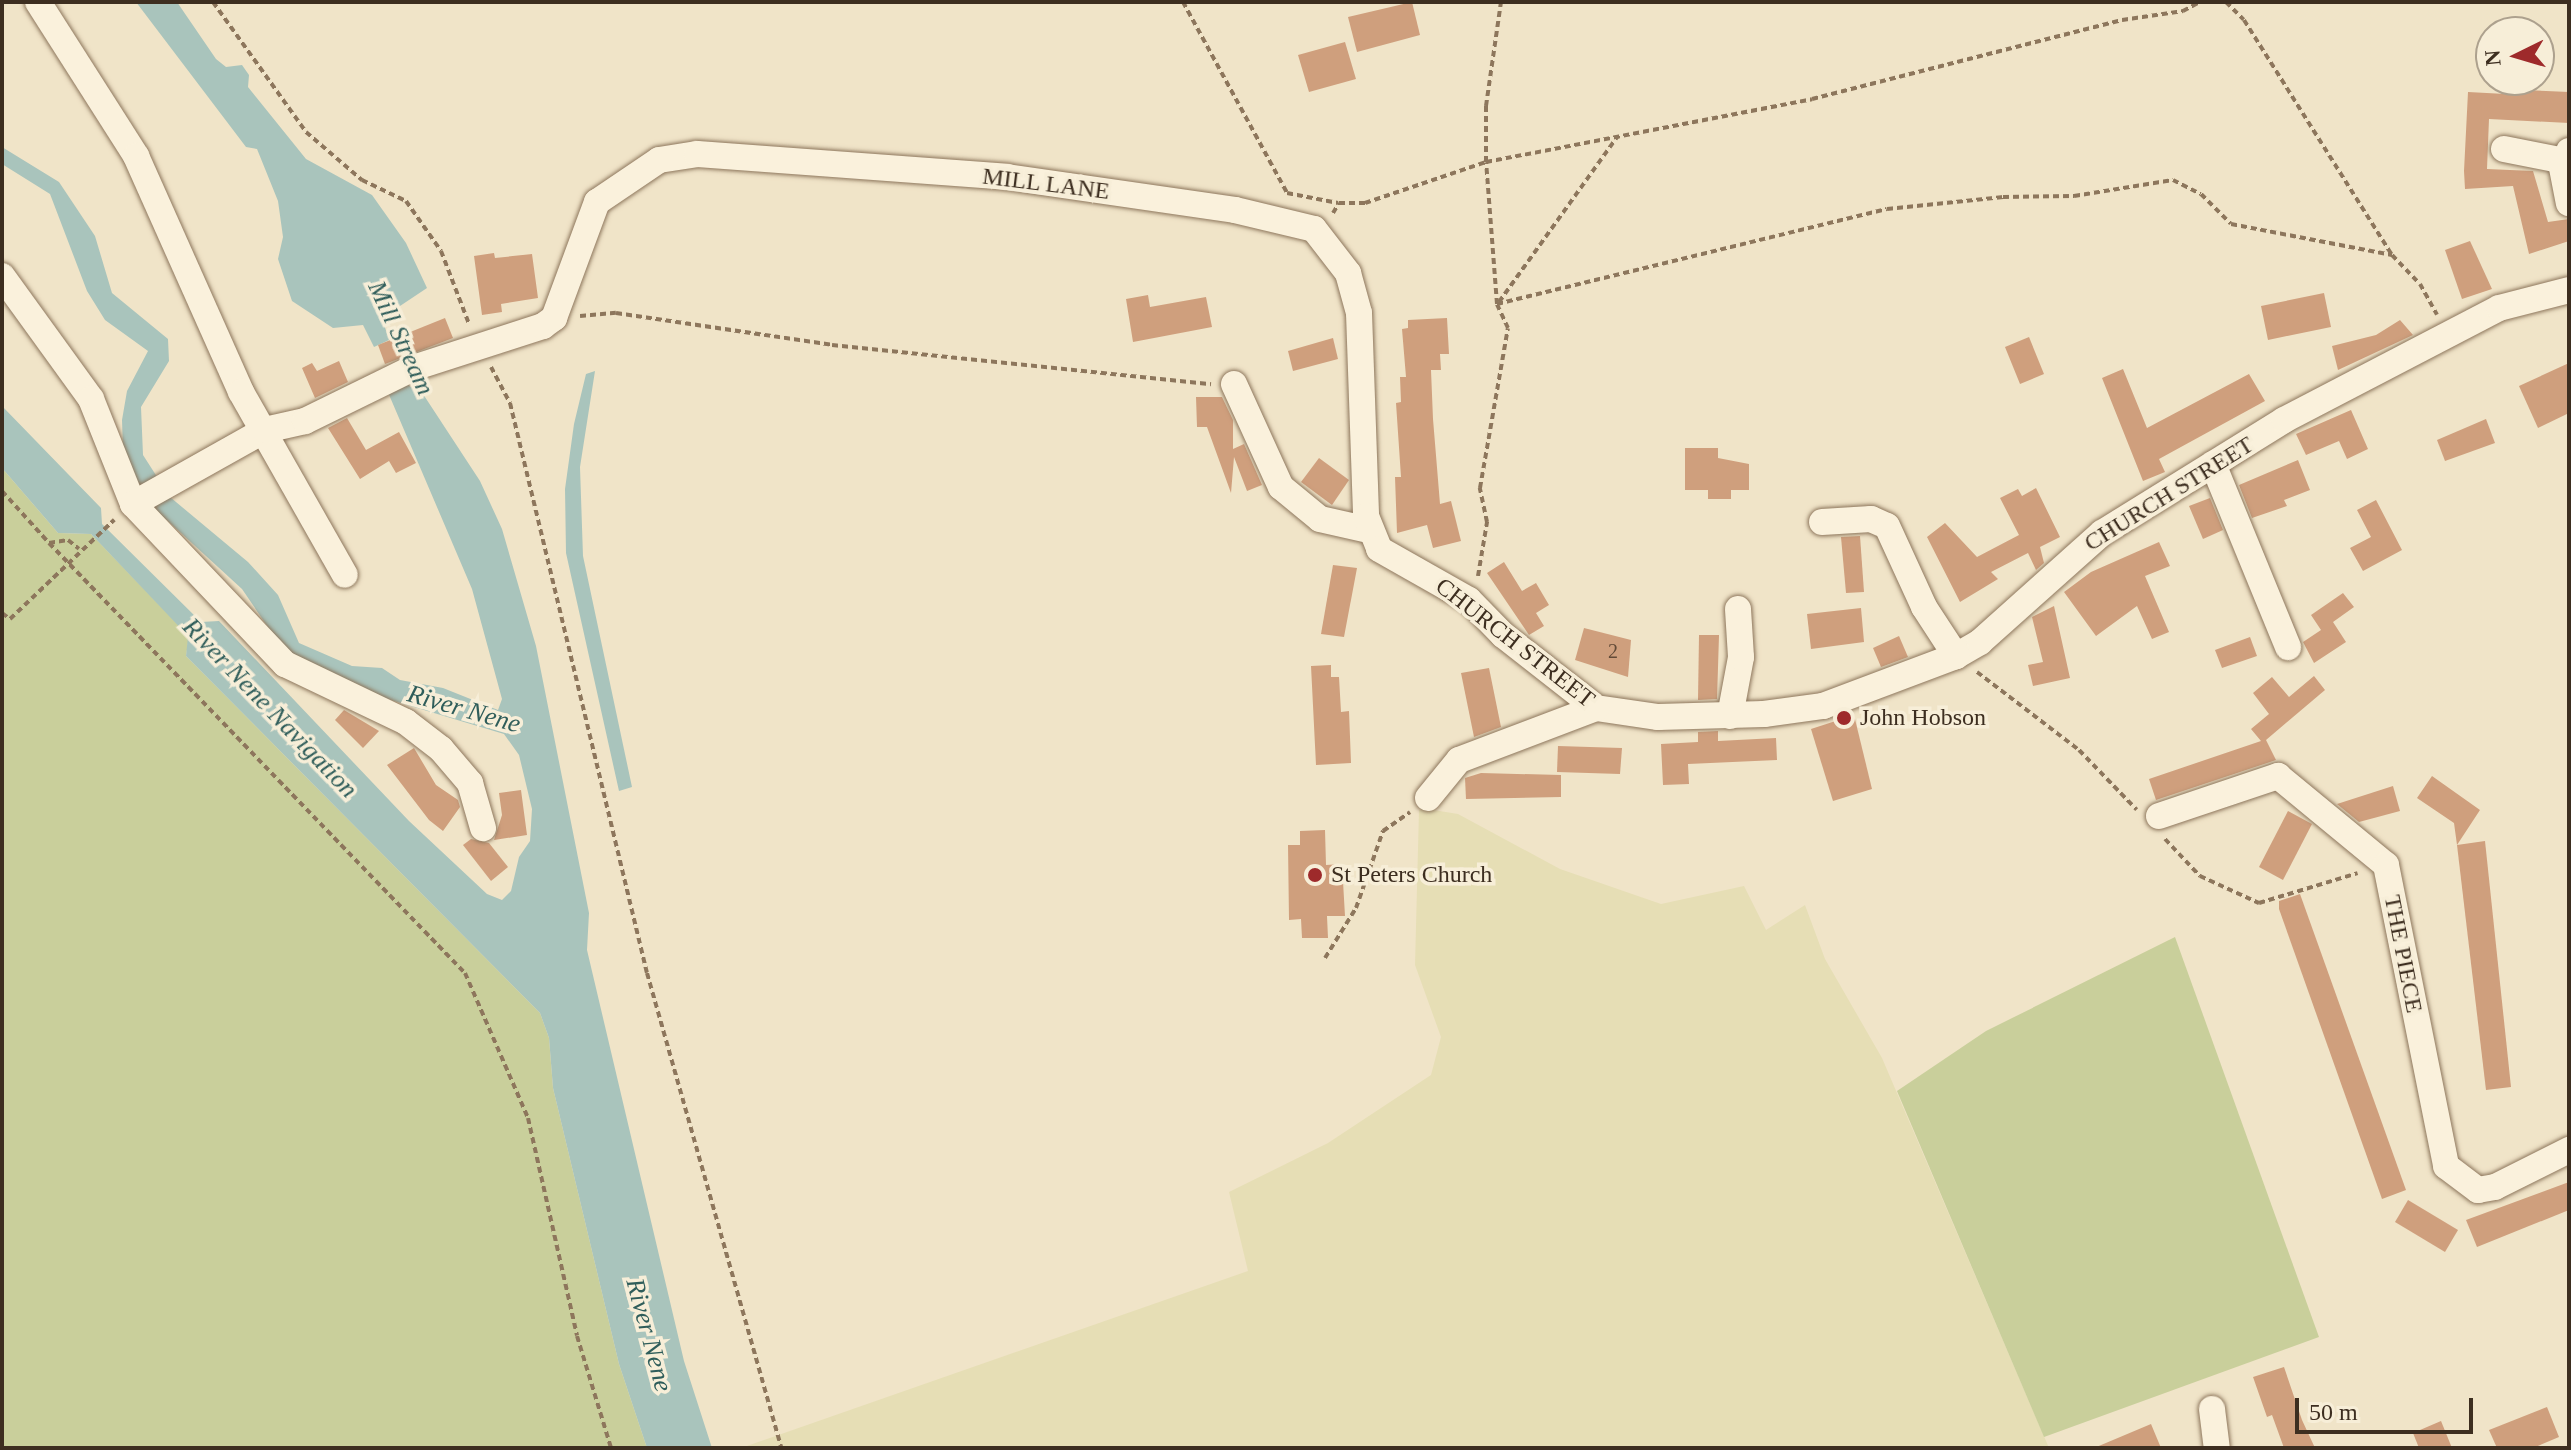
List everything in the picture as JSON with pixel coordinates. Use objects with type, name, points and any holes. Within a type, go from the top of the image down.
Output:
[{"type":"street","points":[[38,2],[136,156],[241,392],[345,575]]},
{"type":"street","points":[[2504,149],[2567,156],[2569,203]]},
{"type":"street","name":"MILL LANE","points":[[554,318],[597,202],[659,160],[697,154],[1007,177],[1235,210],[1314,229],[1320,236]]},
{"type":"street","points":[[1234,384],[1281,487],[1320,519],[1369,530],[1359,313],[1348,273],[1320,236]]},
{"type":"street","points":[[2,276],[91,399],[132,506],[285,664],[406,722],[441,749],[470,783],[483,828]]},
{"type":"street","name":"CHURCH STREET","points":[[1369,530],[1379,549],[1469,600],[1503,635],[1596,708],[1623,715],[1730,716],[1823,706],[1956,656],[1980,642],[2102,533],[2284,420],[2522,299],[2569,290]]},
{"type":"street","points":[[132,506],[265,430],[305,421],[413,368],[480,347],[554,318]]},
{"type":"street","points":[[2213,464],[2288,647]]},
{"type":"street","points":[[1822,522],[1862,518],[1887,526],[1924,607],[1956,656]]},
{"type":"street","points":[[1730,716],[1741,657],[1738,609]]},
{"type":"street","points":[[1428,798],[1459,760],[1596,708]]},
{"type":"street","name":"THE PIECE","points":[[2159,816],[2278,776],[2386,865],[2446,1166],[2478,1190],[2495,1187],[2569,1150]]},
{"type":"street","points":[[2212,1409],[2217,1448]]},
{"type":"path","points":[[213,2],[306,132],[362,180],[406,201],[441,251],[480,347],[510,403],[647,973],[781,1448]]},
{"type":"path","points":[[1183,2],[1287,193],[1339,203],[1365,203],[1486,162],[1812,99],[2122,20],[2183,11],[2200,2]]},
{"type":"path","points":[[1469,600],[1483,564],[1487,522],[1480,488],[1505,362],[1508,328],[1497,304],[1486,162],[1486,106],[1501,2]]},
{"type":"path","points":[[2226,2],[2244,20],[2392,255],[2420,284],[2448,335]]},
{"type":"path","points":[[1497,304],[1618,135]]},
{"type":"path","points":[[1497,304],[1887,209],[2003,197],[2074,196],[2173,180],[2201,194],[2231,224],[2392,255]]},
{"type":"path","points":[[1320,236],[1339,203]]},
{"type":"path","points":[[554,318],[616,313],[832,345],[1182,385],[1234,384]]},
{"type":"path","points":[[2,491],[67,566],[465,973],[528,1118],[577,1336],[611,1448]]},
{"type":"path","points":[[2,613],[10,619],[67,566],[79,549],[132,506]]},
{"type":"path","points":[[49,543],[68,540],[79,549]]},
{"type":"path","points":[[1325,958],[1356,908],[1383,831],[1428,798]]},
{"type":"shaded area","points":[[1419,810],[1458,814],[1560,869],[1661,904],[1744,886],[1766,930],[1805,905],[1825,959],[1882,1058],[2049,1448],[741,1448],[1248,1271],[1229,1192],[1328,1143],[1431,1075],[1441,1037],[1415,965]]},
{"type":"green space","points":[[2,468],[58,533],[91,534],[189,636],[186,656],[540,1013],[549,1038],[553,1088],[619,1364],[647,1448],[2,1448]]},
{"type":"green space","points":[[2175,937],[2319,1337],[2044,1437],[1897,1091],[1986,1031]]},
{"type":"water","points":[[136,2],[177,2],[216,59],[226,67],[242,65],[249,75],[248,87],[306,159],[372,195],[406,243],[427,288],[382,318],[389,340],[374,347],[363,325],[333,328],[292,301],[278,259],[283,237],[278,201],[257,149],[246,147]]},
{"type":"water","points":[[2,147],[59,182],[95,236],[112,293],[168,339],[169,361],[141,407],[143,455],[170,497],[248,562],[278,595],[299,643],[352,666],[382,668],[400,680],[443,688],[498,710],[502,699],[472,589],[387,390],[401,381],[423,394],[480,481],[502,529],[536,646],[589,913],[587,950],[684,1361],[712,1448],[647,1448],[619,1364],[553,1088],[549,1038],[540,1013],[186,656],[188,636],[91,534],[58,533],[2,468],[2,406],[101,508],[102,524],[201,622],[219,621],[409,821],[487,894],[502,900],[511,891],[519,857],[530,841],[532,809],[519,755],[504,734],[374,695],[307,667],[276,639],[242,589],[134,490],[123,450],[122,420],[127,391],[148,351],[105,320],[87,291],[50,194],[2,164]]},
{"type":"water","points":[[595,371],[580,467],[583,556],[632,787],[619,791],[566,553],[565,489],[574,424],[586,374]]},
{"type":"building","points":[[1412,2],[1420,35],[1357,52],[1348,17]]},
{"type":"building","points":[[1345,42],[1356,79],[1309,92],[1298,55]]},
{"type":"building","points":[[2555,91],[2569,92],[2569,123],[2489,119],[2487,169],[2533,171],[2548,222],[2569,219],[2569,241],[2529,254],[2513,186],[2465,189],[2468,92],[2475,92],[2475,96],[2555,96]]},
{"type":"building","points":[[2470,241],[2492,289],[2462,299],[2445,250]]},
{"type":"building","points":[[494,253],[495,258],[532,254],[538,298],[501,304],[502,312],[482,315],[474,256]]},
{"type":"building","points":[[2324,293],[2331,327],[2268,340],[2261,306]]},
{"type":"building","points":[[1148,295],[1150,307],[1206,297],[1212,327],[1133,342],[1126,299]]},
{"type":"building","points":[[445,318],[453,338],[385,364],[378,345]]},
{"type":"building","points":[[1447,318],[1449,354],[1440,354],[1441,370],[1431,370],[1433,419],[1440,504],[1451,501],[1461,541],[1433,548],[1427,525],[1397,533],[1395,477],[1401,477],[1396,403],[1401,402],[1400,377],[1406,377],[1402,329],[1408,328],[1408,320]]},
{"type":"building","points":[[2400,320],[2413,335],[2338,370],[2332,346],[2376,335]]},
{"type":"building","points":[[2029,337],[2044,374],[2020,384],[2005,347]]},
{"type":"building","points":[[1333,338],[1338,359],[1293,371],[1288,351]]},
{"type":"building","points":[[339,361],[348,382],[315,398],[302,368],[312,363],[317,371]]},
{"type":"building","points":[[2569,363],[2569,413],[2538,428],[2519,386]]},
{"type":"building","points":[[2123,369],[2147,428],[2249,374],[2265,401],[2159,459],[2165,472],[2143,481],[2102,378]]},
{"type":"building","points":[[1196,397],[1222,397],[1233,420],[1233,449],[1244,444],[1262,485],[1247,491],[1234,457],[1231,493],[1207,427],[1197,427]]},
{"type":"building","points":[[2351,410],[2368,449],[2347,459],[2339,441],[2306,455],[2296,434]]},
{"type":"building","points":[[347,418],[366,450],[399,432],[416,463],[396,473],[389,461],[360,479],[328,428]]},
{"type":"building","points":[[2486,419],[2495,443],[2445,461],[2437,440]]},
{"type":"building","points":[[1685,448],[1718,448],[1718,458],[1749,464],[1749,490],[1731,490],[1731,499],[1708,499],[1708,490],[1685,490]]},
{"type":"building","points":[[1319,458],[1349,480],[1332,505],[1301,482]]},
{"type":"building","points":[[2298,460],[2310,490],[2284,500],[2287,506],[2252,518],[2239,485]]},
{"type":"building","points":[[2036,488],[2060,537],[2040,547],[2044,563],[2036,570],[2028,553],[1991,572],[1998,579],[1960,602],[1927,537],[1945,523],[1977,557],[2019,535],[2000,498],[2018,489],[2022,496]]},
{"type":"building","points":[[2210,498],[2223,530],[2203,539],[2189,506]]},
{"type":"building","points":[[2376,500],[2402,550],[2363,571],[2350,548],[2371,537],[2357,510]]},
{"type":"building","points":[[1860,536],[1864,592],[1846,593],[1841,537]]},
{"type":"building","points":[[2159,542],[2170,566],[2145,576],[2169,632],[2152,639],[2137,606],[2096,636],[2064,592],[2091,572]]},
{"type":"building","points":[[1504,562],[1522,591],[1536,583],[1549,605],[1536,613],[1544,626],[1529,635],[1487,573]]},
{"type":"building","points":[[1333,565],[1357,568],[1344,637],[1321,634]]},
{"type":"building","points":[[2343,593],[2354,607],[2333,622],[2346,642],[2314,663],[2303,642],[2321,630],[2311,615]]},
{"type":"building","points":[[2054,606],[2070,678],[2033,686],[2028,665],[2043,662],[2032,617]]},
{"type":"building","points":[[1861,608],[1864,642],[1811,649],[1807,614]]},
{"type":"building","points":[[1584,628],[1631,640],[1628,677],[1575,660]]},
{"type":"building","points":[[1699,635],[1719,635],[1717,699],[1698,700]]},
{"type":"building","points":[[1899,636],[1908,657],[1881,667],[1873,648]]},
{"type":"building","points":[[2250,637],[2257,656],[2222,668],[2215,650]]},
{"type":"building","points":[[1331,665],[1331,677],[1339,677],[1341,712],[1349,711],[1351,763],[1316,765],[1311,666]]},
{"type":"building","points":[[1489,668],[1501,727],[1474,737],[1461,673]]},
{"type":"building","points":[[2314,676],[2325,690],[2266,740],[2276,760],[2156,800],[2149,779],[2261,741],[2251,729],[2269,714],[2253,693],[2272,677],[2289,697]]},
{"type":"building","points":[[344,710],[379,731],[363,748],[335,720]]},
{"type":"building","points":[[1854,715],[1872,789],[1833,801],[1811,729]]},
{"type":"building","points":[[1718,731],[1718,741],[1776,738],[1777,760],[1688,764],[1689,784],[1663,785],[1661,744],[1698,742],[1698,732]]},
{"type":"building","points":[[1558,746],[1622,748],[1620,774],[1557,772]]},
{"type":"building","points":[[414,748],[436,785],[458,800],[460,807],[443,831],[429,820],[387,765]]},
{"type":"building","points":[[1481,773],[1561,775],[1561,797],[1466,799],[1465,778]]},
{"type":"building","points":[[2432,776],[2480,810],[2457,845],[2454,823],[2417,798]]},
{"type":"building","points":[[2393,786],[2400,811],[2359,822],[2337,804]]},
{"type":"building","points":[[521,790],[527,835],[494,840],[502,815],[499,793]]},
{"type":"building","points":[[2288,811],[2312,824],[2283,880],[2259,867]]},
{"type":"building","name":"St Peters Church","points":[[1325,830],[1326,865],[1342,864],[1345,916],[1327,916],[1328,938],[1302,938],[1301,919],[1289,920],[1288,845],[1300,845],[1300,831]]},
{"type":"building","points":[[471,839],[489,843],[508,867],[491,881],[463,845]]},
{"type":"building","points":[[2485,841],[2511,1087],[2486,1090],[2457,845]]},
{"type":"building","points":[[2300,894],[2406,1190],[2382,1199],[2279,909],[2279,901]]},
{"type":"building","points":[[2569,1182],[2569,1210],[2477,1247],[2466,1220]]},
{"type":"building","points":[[2408,1200],[2458,1230],[2445,1252],[2395,1222]]},
{"type":"building","points":[[2284,1367],[2315,1448],[2284,1448],[2272,1415],[2267,1417],[2253,1377]]},
{"type":"building","points":[[2547,1407],[2559,1437],[2533,1448],[2497,1448],[2489,1430]]},
{"type":"building","points":[[2441,1421],[2452,1448],[2419,1448],[2413,1433]]},
{"type":"building","points":[[2151,1424],[2161,1448],[2094,1448]]},
{"type":"place","name":"John Hobson","points":[[1844,718]]},
{"type":"place","name":"St Peters Church","points":[[1315,875]]},
{"type":"water label","name":"Mill Stream","points":[[401,338]]},
{"type":"water label","name":"River Nene Navigation","points":[[270,708]]},
{"type":"water label","name":"River Nene","points":[[464,709]]},
{"type":"water label","name":"River Nene","points":[[649,1335]]}]
